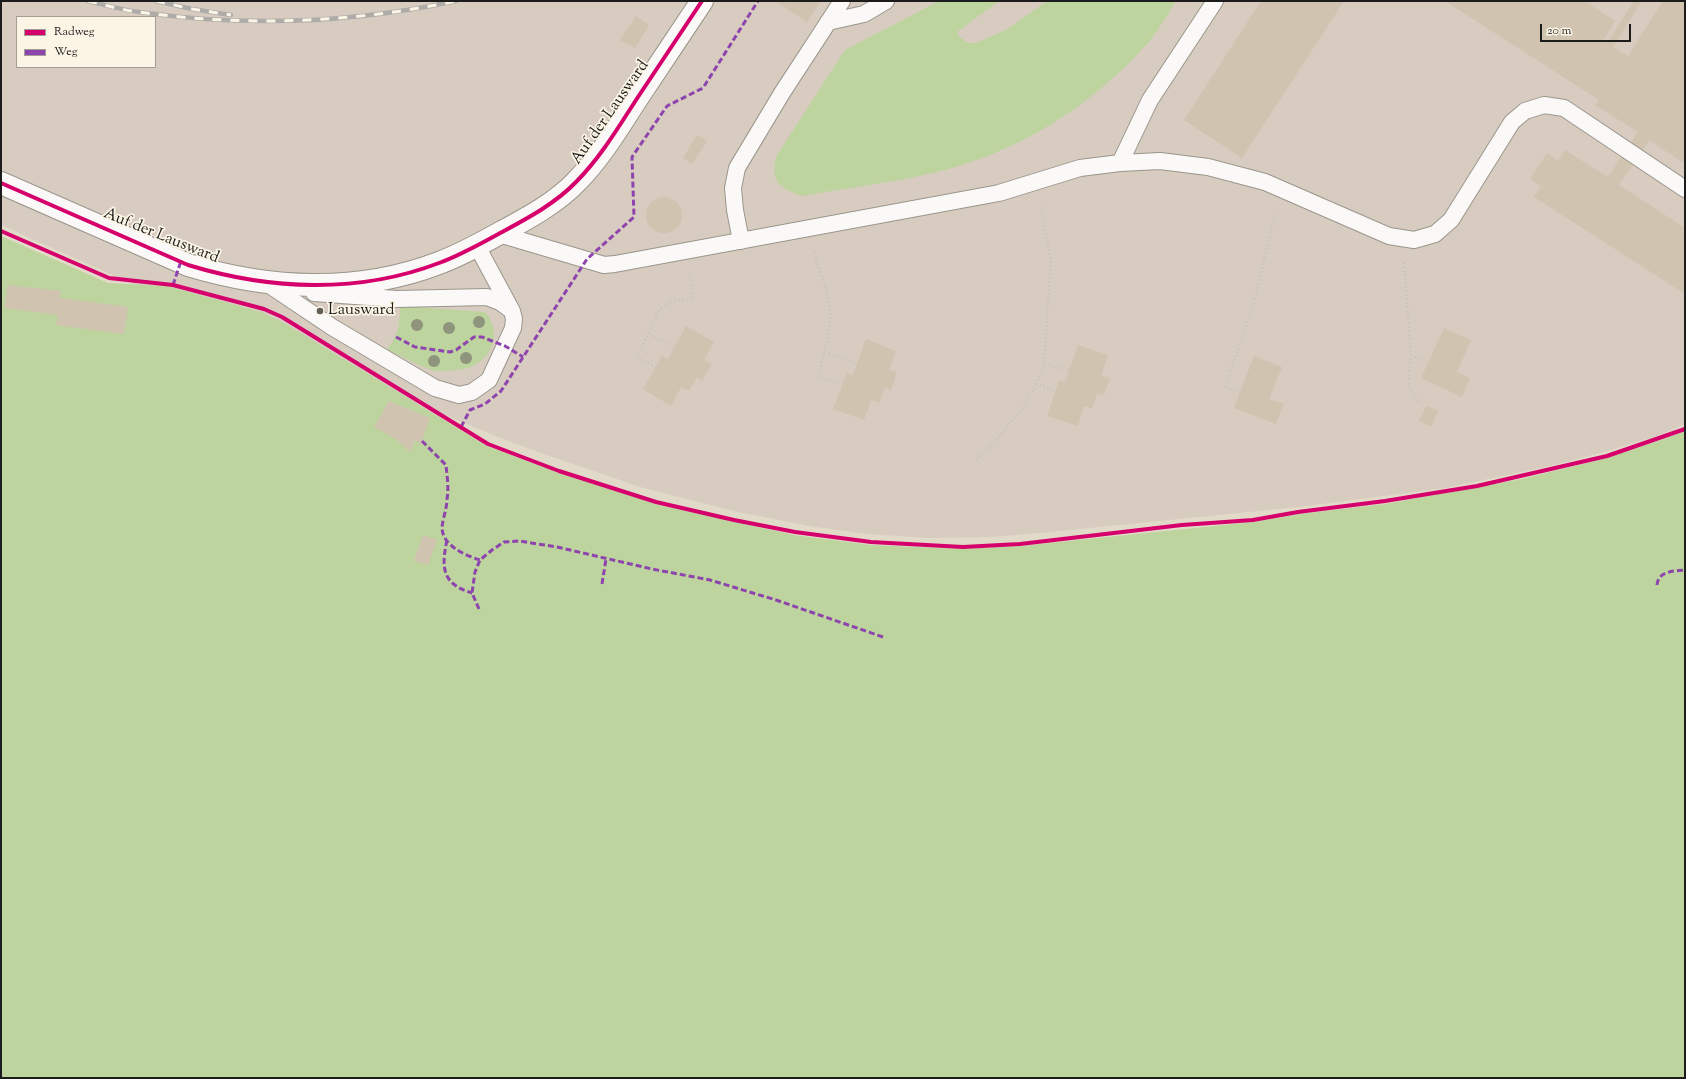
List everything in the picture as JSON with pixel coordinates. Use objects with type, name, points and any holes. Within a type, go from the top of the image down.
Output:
[{"type":"street","name":"Auf der Lausward","points":[[1,183],[188,265],[222,275],[305,286],[366,282],[392,277],[439,263],[477,246],[553,202],[575,183],[588,169],[618,128],[702,1]]},
{"type":"lane","points":[[741,240],[734,210],[733,188],[737,168],[782,93],[842,1]]},
{"type":"lane","points":[[828,22],[864,14],[886,1]]},
{"type":"lane","points":[[1120,163],[1150,100],[1214,1]]},
{"type":"lane","points":[[500,234],[604,265],[999,193],[1080,168],[1120,163],[1160,162],[1208,167],[1265,182],[1389,236],[1414,240],[1435,234],[1451,220],[1512,122],[1526,111],[1544,105],[1564,108],[1685,189]]},
{"type":"lane","points":[[266,282],[320,319],[435,388],[459,395],[472,392],[489,380],[512,328],[514,319],[512,311],[477,246]]},
{"type":"lane","points":[[266,282],[322,294],[396,299],[487,296],[500,302],[512,311]]},
{"type":"path","points":[[976,459],[998,438],[1022,408],[1036,384],[1044,363],[1051,260],[1049,244],[1035,182]]},
{"type":"path","points":[[1240,392],[1225,387],[1254,303],[1280,189]]},
{"type":"path","points":[[812,228],[816,262],[828,296],[830,311],[825,352],[818,376],[843,384]]},
{"type":"path","points":[[1403,239],[1411,355],[1408,373],[1409,386],[1419,402]]},
{"type":"path","points":[[656,367],[637,357],[660,310],[670,302],[694,298],[687,251]]},
{"type":"path","points":[[648,333],[674,347]]},
{"type":"path","points":[[825,352],[858,364]]},
{"type":"path","points":[[1411,355],[1428,364]]},
{"type":"path","points":[[1044,363],[1069,370]]},
{"type":"path","points":[[1036,384],[1055,391]]},
{"type":"shaded area","points":[[1,1],[1685,1],[1685,424],[1660,435],[1559,464],[1446,488],[1299,507],[990,537],[928,538],[867,534],[809,526],[733,511],[640,487],[541,453],[493,435],[110,274],[1,225]]},
{"type":"green space","points":[[939,1],[999,1],[957,32],[959,36],[967,43],[976,43],[1006,30],[1047,1],[1176,1],[1154,36],[1100,89],[1049,126],[1021,141],[993,154],[963,165],[901,180],[802,196],[787,190],[782,186],[775,177],[774,171],[777,155],[845,50]]},
{"type":"green space","points":[[1,236],[108,283],[167,286],[261,312],[284,323],[487,446],[559,473],[655,504],[794,535],[871,545],[963,549],[1020,546],[1253,522],[1300,514],[1385,504],[1522,479],[1607,458],[1685,431],[1685,1078],[1,1078]]},
{"type":"green space","points":[[400,306],[485,312],[493,325],[494,339],[492,346],[484,358],[475,365],[467,368],[435,371],[424,367],[387,350],[398,330]]},
{"type":"building","points":[[775,1],[821,1],[807,22]]},
{"type":"building","points":[[1261,1],[1344,1],[1242,158],[1184,120]]},
{"type":"building","points":[[1445,1],[1585,1],[1615,21],[1603,41],[1607,43],[1634,1],[1642,1],[1613,47],[1628,56],[1663,1],[1685,1],[1685,164],[1649,140],[1619,185],[1685,228],[1685,294],[1534,197],[1541,186],[1530,179],[1547,153],[1558,161],[1565,150],[1608,177],[1638,132],[1595,105],[1599,100]]},
{"type":"building","points":[[636,16],[649,25],[635,48],[620,40]]},
{"type":"building","points":[[697,135],[707,141],[692,164],[683,158]]},
{"type":"building","points":[[664,197],[677,202],[682,215],[677,228],[664,233],[651,228],[646,215],[651,202]]},
{"type":"building","points":[[8,285],[61,291],[60,298],[128,307],[124,334],[56,325],[58,315],[4,308]]},
{"type":"building","points":[[686,326],[714,342],[704,360],[712,364],[702,381],[697,377],[689,391],[681,387],[671,406],[643,389],[662,356],[668,359]]},
{"type":"building","points":[[1444,328],[1471,340],[1457,372],[1470,378],[1462,397],[1421,378]]},
{"type":"building","points":[[866,339],[896,351],[889,370],[897,373],[891,390],[885,388],[879,403],[871,400],[864,420],[833,409],[847,373],[853,375]]},
{"type":"building","points":[[1078,345],[1108,355],[1101,376],[1110,379],[1104,395],[1097,393],[1092,409],[1084,406],[1078,426],[1047,416],[1059,380],[1065,382]]},
{"type":"building","points":[[1254,356],[1282,367],[1269,399],[1284,404],[1276,424],[1234,408]]},
{"type":"building","points":[[389,401],[430,418],[421,444],[415,440],[410,452],[397,440],[374,427]]},
{"type":"building","points":[[1426,406],[1438,411],[1431,427],[1419,421]]},
{"type":"building","points":[[423,535],[437,540],[428,565],[414,561]]},
{"type":"railway","points":[[88,1],[133,11],[179,17],[258,21],[338,18],[377,14],[456,1]]},
{"type":"railway","points":[[156,1],[192,9],[231,15]]},
{"type":"marked path","points":[[461,427],[470,410],[485,404],[501,391],[587,259],[634,217],[632,157],[667,106],[703,88],[758,1]]},
{"type":"marked path","points":[[173,285],[181,261]]},
{"type":"marked path","points":[[396,337],[415,347],[450,352],[456,350],[474,337],[482,337],[505,346],[523,357]]},
{"type":"marked path","points":[[422,441],[446,465],[448,495],[442,527],[443,534],[455,549],[480,560]]},
{"type":"marked path","points":[[447,540],[444,559],[446,574],[449,580],[455,585],[472,593]]},
{"type":"marked path","points":[[479,609],[472,593],[475,572],[480,560],[504,542],[519,541],[557,547],[652,569],[710,580],[776,600],[883,637]]},
{"type":"marked path","points":[[602,584],[606,559]]},
{"type":"marked path","points":[[1657,585],[1658,580],[1663,574],[1672,571],[1685,570]]},
{"type":"cycle path","points":[[1,183],[188,265],[250,280],[282,284],[346,284],[377,280],[408,273],[447,260],[471,249],[532,216],[568,190],[594,162],[609,141],[702,1]]},
{"type":"cycle path","points":[[1,231],[109,278],[173,285],[264,309],[282,317],[488,444],[559,471],[656,502],[734,520],[795,532],[871,542],[963,547],[1020,544],[1182,525],[1253,520],[1477,486],[1607,456],[1685,429]]},
{"type":"place","name":"Lausward","points":[[320,311]]}]
